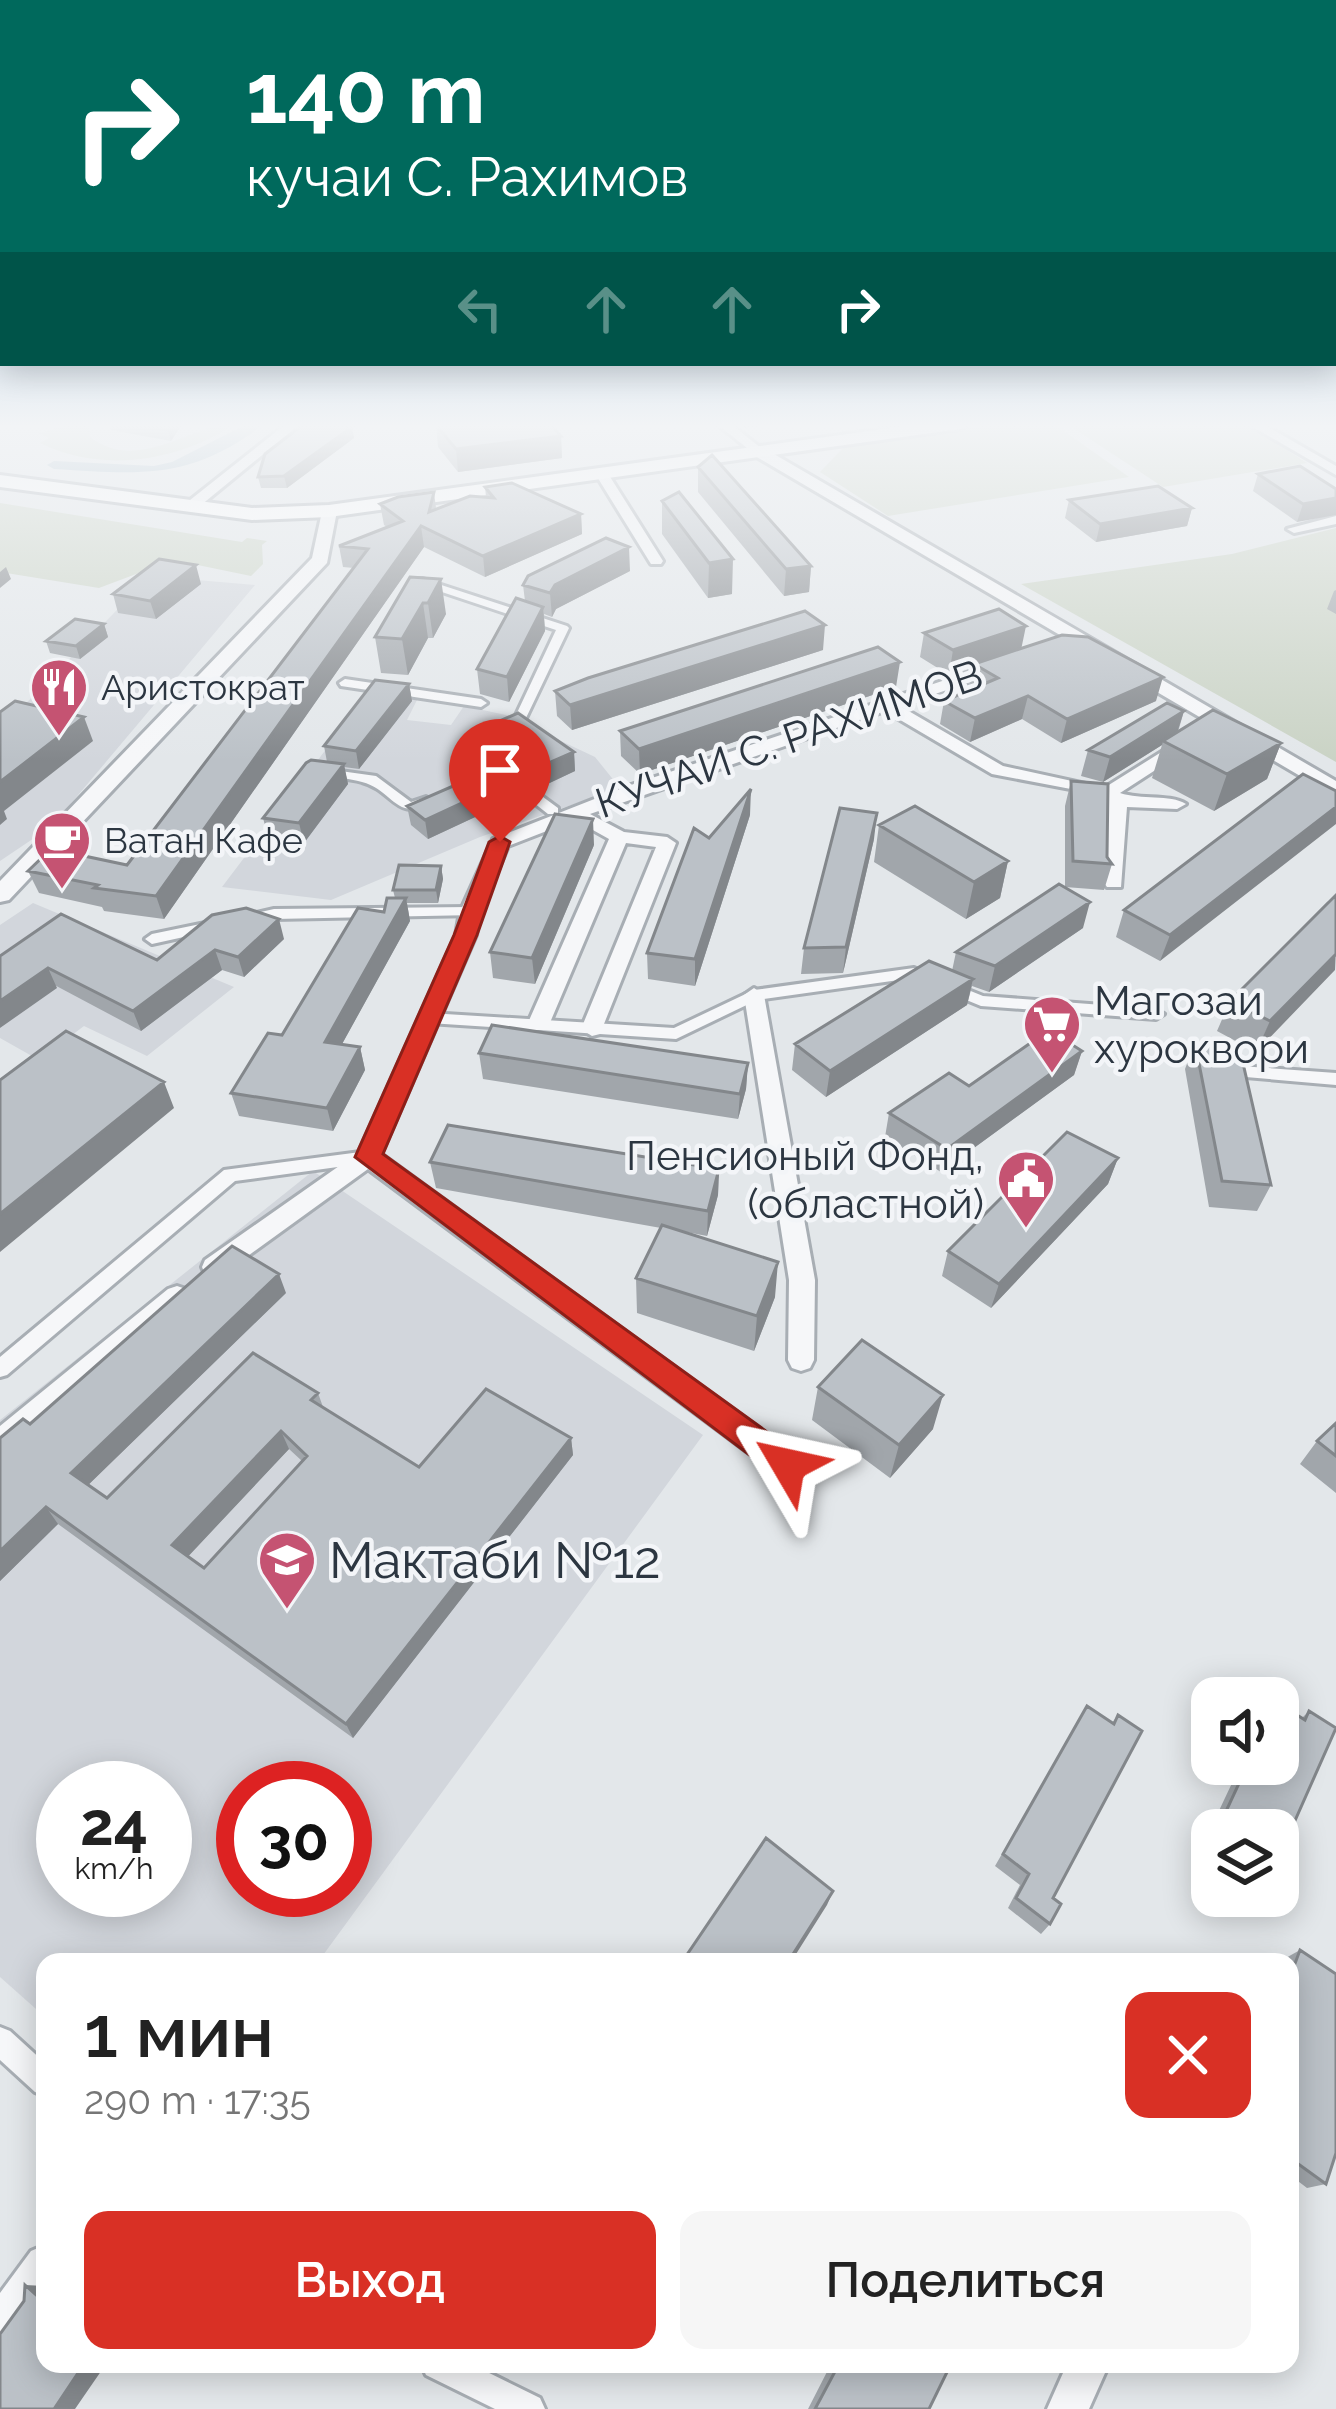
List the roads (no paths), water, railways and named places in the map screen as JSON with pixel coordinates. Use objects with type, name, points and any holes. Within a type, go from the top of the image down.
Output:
[{"type":"street","points":[[0,895],[322,559],[325,536]]},
{"type":"street","points":[[641,536],[656,561]]},
{"type":"street","points":[[902,536],[1336,790]]},
{"type":"street","points":[[413,580],[563,628],[522,715]]},
{"type":"street","points":[[1045,652],[1078,640]]},
{"type":"street","name":"КУЧАИ С. РАХИМОВ","points":[[368,1157],[466,935],[470,912],[500,842],[1025,658]]},
{"type":"street","points":[[345,683],[481,703]]},
{"type":"street","points":[[886,705],[998,770],[1044,777],[1137,805],[1177,804]]},
{"type":"street","points":[[1112,797],[1190,741]]},
{"type":"street","points":[[310,770],[371,779],[410,808],[447,792]]},
{"type":"street","points":[[483,777],[502,770],[553,812]]},
{"type":"street","points":[[1112,797],[1114,883]]},
{"type":"street","points":[[576,813],[619,836],[667,843],[592,1029]]},
{"type":"street","points":[[538,1025],[619,836]]},
{"type":"street","points":[[152,939],[274,914],[470,912]]},
{"type":"street","points":[[429,1018],[676,1034],[754,994],[914,973],[981,1001],[1156,1014]]},
{"type":"street","points":[[754,994],[802,1280],[801,1360]]},
{"type":"street","points":[[1240,1072],[1336,1079]]},
{"type":"street","points":[[0,1443],[235,1250],[368,1157]]},
{"type":"street","points":[[0,1369],[230,1175],[368,1157],[788,1465]]},
{"type":"street","points":[[0,2041],[36,2074]]},
{"type":"street","points":[[0,2327],[36,2277]]},
{"type":"street","points":[[455,2373],[529,2409]]},
{"type":"street","points":[[1068,2409],[1084,2373]]},
{"type":"place","name":"Аристократ","points":[[59,738]]},
{"type":"place","name":"Ватан Кафе","points":[[62,891]]},
{"type":"place","name":"Магозаи хуроквори","points":[[1052,1075]]},
{"type":"place","name":"Пенсионый Фонд, (областной)","points":[[1026,1230]]},
{"type":"place","name":"Мактаби №12","points":[[287,1611]]}]
